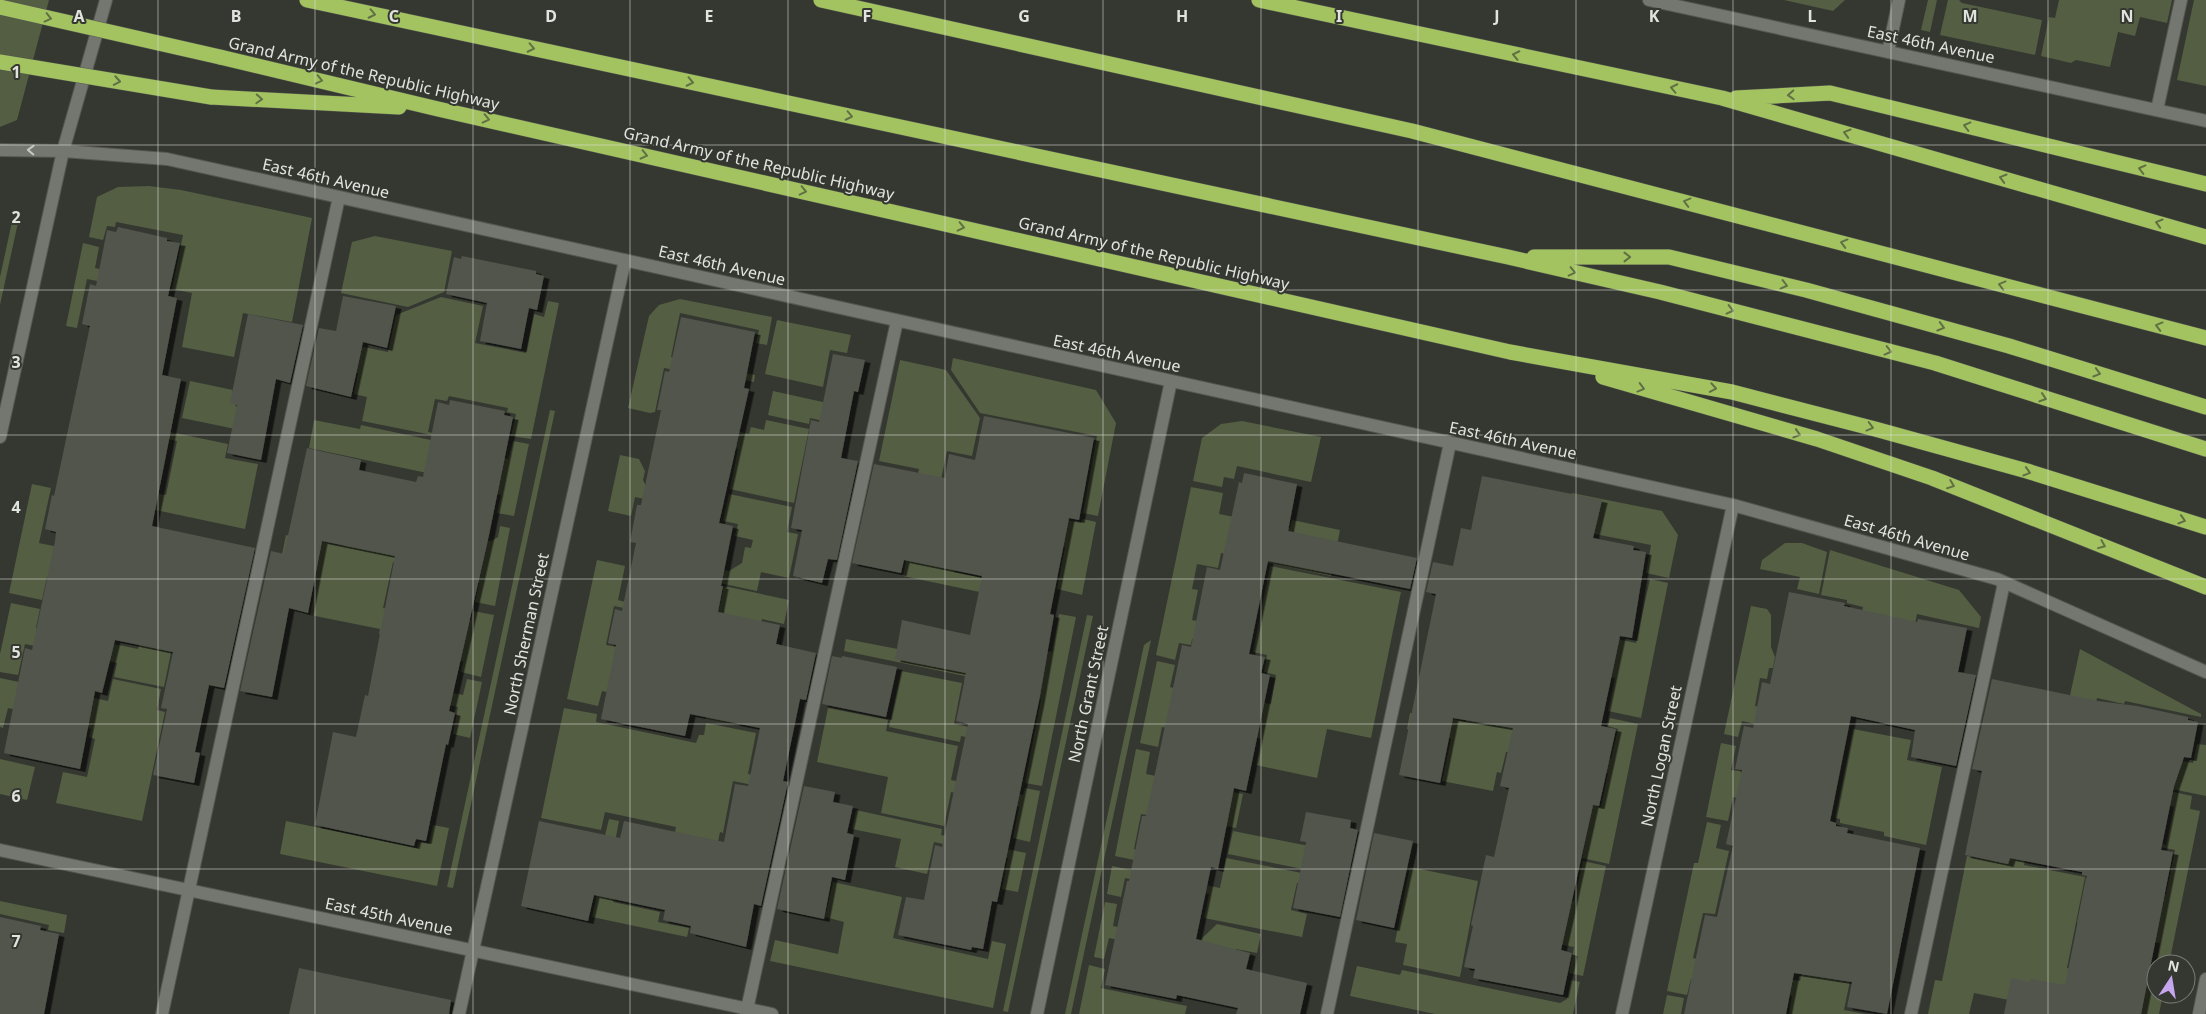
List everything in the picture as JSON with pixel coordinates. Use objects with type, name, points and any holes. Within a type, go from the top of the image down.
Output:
[{"type":"highway","points":[[307,0],[1508,257],[1660,292],[1936,363],[2206,449]]},
{"type":"highway","points":[[821,0],[1412,131],[2206,338]]},
{"type":"highway","points":[[1259,0],[1722,98],[2206,237]]},
{"type":"highway","name":"Grand Army of the Republic Highway","points":[[0,7],[438,109],[1510,352]]},
{"type":"highway","points":[[0,62],[211,97],[438,109]]},
{"type":"highway","points":[[1722,98],[1830,93],[2206,184]]},
{"type":"highway","points":[[1508,257],[1669,257],[1806,290],[1999,344],[2206,407]]},
{"type":"highway","points":[[1510,352],[1732,392],[1876,429],[2018,469],[2206,527]]},
{"type":"highway","points":[[1510,352],[1668,395],[1817,439],[1932,478],[2206,587]]},
{"type":"street","points":[[0,437],[63,151],[106,0]]},
{"type":"street","name":"East 46th Avenue","points":[[1649,0],[2206,121]]},
{"type":"street","points":[[1888,52],[1899,0]]},
{"type":"street","points":[[2158,110],[2181,0]]},
{"type":"street","name":"East 46th Avenue","points":[[0,150],[63,151],[167,159],[1733,505],[2004,582],[2206,672]]},
{"type":"street","points":[[162,1014],[339,197]]},
{"type":"street","name":"North Sherman Street","points":[[459,1014],[625,260]]},
{"type":"street","points":[[747,1011],[897,321]]},
{"type":"street","name":"North Grant Street","points":[[1037,1014],[1171,381]]},
{"type":"street","points":[[1327,1014],[1450,443]]},
{"type":"street","name":"North Logan Street","points":[[1622,1014],[1733,505]]},
{"type":"street","points":[[1911,1014],[2004,582]]},
{"type":"street","name":"East 45th Avenue","points":[[0,850],[473,950],[747,1011],[772,1014]]},
{"type":"street","points":[[2198,1014],[2206,979]]},
{"type":"green space","points":[[0,0],[49,0],[17,120],[0,127]]},
{"type":"green space","points":[[1784,0],[1845,0],[1833,11]]},
{"type":"green space","points":[[1928,0],[1937,0],[1930,32],[1921,30]]},
{"type":"green space","points":[[1948,0],[1959,0],[1962,3],[2042,20],[2035,55],[1940,35]]},
{"type":"green space","points":[[2059,0],[2172,0],[2167,23],[2140,17],[2135,36],[2118,32],[2110,67],[2076,60],[2071,63],[2041,56],[2049,17],[2055,18]]},
{"type":"green space","points":[[2194,0],[2206,0],[2206,86],[2177,80]]},
{"type":"green space","points":[[149,186],[181,190],[312,218],[292,322],[243,313],[234,357],[182,347],[192,293],[172,289],[183,235],[116,222],[115,227],[107,226],[103,240],[89,237],[97,197],[118,187]]},
{"type":"green space","points":[[13,217],[19,218],[0,305],[0,277]]},
{"type":"green space","points":[[375,236],[452,251],[444,292],[408,307],[341,293],[352,242]]},
{"type":"green space","points":[[83,243],[99,247],[95,268],[165,283],[163,294],[87,279],[77,328],[66,326]]},
{"type":"green space","points":[[441,297],[483,306],[475,343],[526,353],[534,314],[544,317],[548,301],[559,303],[531,439],[511,436],[516,414],[507,412],[508,408],[449,396],[447,401],[435,399],[428,432],[437,434],[437,436],[362,421],[367,397],[354,394],[358,373],[329,366],[334,341],[388,352],[396,315]]},
{"type":"green space","points":[[680,299],[772,317],[767,345],[756,343],[759,330],[680,313],[671,357],[755,375],[754,382],[675,366],[675,370],[664,368],[655,412],[650,413],[628,408],[649,316],[659,305]]},
{"type":"green space","points":[[777,320],[851,335],[847,353],[830,350],[823,387],[765,374]]},
{"type":"green space","points":[[953,358],[1096,390],[1116,423],[1098,516],[1083,513],[1097,436],[980,413],[951,370]]},
{"type":"green space","points":[[900,360],[946,370],[980,418],[972,456],[947,451],[939,489],[916,485],[919,469],[879,461]]},
{"type":"green space","points":[[190,381],[233,390],[232,394],[272,402],[265,435],[182,418]]},
{"type":"green space","points":[[773,391],[850,408],[847,426],[810,418],[809,424],[768,415]]},
{"type":"green space","points":[[550,410],[555,411],[453,888],[447,887]]},
{"type":"green space","points":[[314,420],[360,429],[361,425],[508,459],[513,441],[529,444],[514,516],[497,513],[501,495],[492,492],[493,487],[309,448]]},
{"type":"green space","points":[[766,420],[809,429],[794,503],[730,489],[738,449],[686,438],[690,421],[749,434],[751,427],[764,430]]},
{"type":"green space","points":[[1242,421],[1321,437],[1311,482],[1237,466],[1234,479],[1224,477],[1222,487],[1193,481],[1202,438],[1221,424]]},
{"type":"green space","points":[[127,423],[228,444],[225,458],[258,464],[245,529],[151,509],[154,493],[166,495],[177,441],[125,430]]},
{"type":"green space","points":[[620,455],[639,459],[645,471],[643,480],[646,486],[724,502],[721,515],[635,497],[631,516],[608,511]]},
{"type":"green space","points":[[32,484],[51,488],[39,543],[135,563],[128,594],[47,577],[42,600],[9,593]]},
{"type":"green space","points":[[1191,487],[1223,493],[1219,514],[1290,528],[1292,520],[1340,530],[1331,576],[1221,553],[1218,568],[1197,564],[1192,589],[1198,590],[1192,620],[1227,627],[1248,651],[1192,639],[1191,645],[1179,643],[1175,660],[1156,655]]},
{"type":"green space","points":[[914,489],[1081,523],[1083,519],[1096,522],[1082,595],[1057,589],[1065,547],[1055,545]]},
{"type":"green space","points":[[1572,493],[1662,511],[1678,535],[1669,578],[1646,573],[1651,545],[1564,528]]},
{"type":"green space","points":[[729,494],[792,507],[787,532],[798,534],[789,578],[761,572],[757,591],[715,582],[718,569],[729,571],[742,563],[745,547],[751,548],[753,540],[735,536],[738,524],[723,521]]},
{"type":"green space","points":[[354,500],[419,527],[491,541],[498,537],[500,526],[510,528],[495,606],[475,602],[479,583],[471,581],[471,578],[393,562],[383,608],[462,624],[464,618],[471,620],[473,611],[494,615],[481,677],[461,672],[463,661],[451,658],[453,649],[379,634],[380,629],[310,615],[316,587],[280,564],[286,535],[344,546]]},
{"type":"green space","points":[[911,536],[959,547],[954,572],[1035,589],[1032,603],[903,576]]},
{"type":"green space","points":[[1785,543],[1802,543],[1827,552],[1819,594],[1797,589],[1800,577],[1760,569],[1762,560]]},
{"type":"green space","points":[[1830,550],[1959,590],[1981,617],[1979,628],[1917,614],[1904,679],[1852,662],[1863,607],[1847,603],[1847,600],[1821,595]]},
{"type":"green space","points":[[597,560],[625,566],[618,600],[625,602],[624,608],[614,606],[606,645],[618,647],[746,695],[740,726],[706,719],[706,713],[602,691],[598,706],[567,699]]},
{"type":"green space","points":[[1270,566],[1401,592],[1371,738],[1327,729],[1317,778],[1256,765],[1261,739],[1252,736],[1259,702],[1271,704],[1276,675],[1264,672],[1267,655],[1253,652]]},
{"type":"green space","points":[[1650,579],[1668,583],[1641,718],[1608,711],[1615,678],[1531,660],[1536,622],[1636,643]]},
{"type":"green space","points":[[724,586],[789,600],[784,624],[762,619],[758,636],[717,619]]},
{"type":"green space","points":[[149,597],[181,603],[164,687],[114,677],[117,663],[25,644],[18,675],[0,672],[0,654],[11,603],[40,609],[36,628],[138,649]]},
{"type":"green space","points":[[1751,606],[1767,609],[1771,615],[1771,647],[1775,657],[1773,668],[1769,668],[1767,679],[1760,678],[1755,706],[1760,707],[1756,724],[1742,721],[1738,737],[1724,734]]},
{"type":"green space","points":[[1059,614],[1076,617],[1042,786],[1025,783],[1041,699],[964,684],[965,676],[844,651],[846,639],[944,658],[958,633],[1052,652]]},
{"type":"green space","points":[[1087,615],[1093,616],[1008,1012],[1003,1011]]},
{"type":"green space","points":[[1151,640],[1071,1014],[1065,1014],[1144,645]]},
{"type":"green space","points":[[2080,649],[2201,714],[2201,717],[2125,701],[2124,704],[2097,698],[2089,734],[2063,728]]},
{"type":"green space","points":[[1157,661],[1175,665],[1170,687],[1180,690],[1172,729],[1162,727],[1158,747],[1140,743]]},
{"type":"green space","points":[[901,671],[962,683],[954,724],[1030,739],[1028,750],[961,736],[960,742],[889,727]]},
{"type":"green space","points":[[375,677],[463,695],[467,679],[482,682],[470,738],[453,734],[458,707],[373,689]]},
{"type":"green space","points":[[0,678],[108,701],[113,679],[161,689],[157,710],[165,712],[142,821],[56,803],[63,772],[87,777],[95,739],[89,737],[91,729],[77,726],[77,723],[8,708],[3,728],[0,727]]},
{"type":"green space","points":[[1474,684],[1524,695],[1509,752],[1506,752],[1501,773],[1497,772],[1493,791],[1442,781],[1451,739],[1407,729],[1410,713],[1447,721],[1448,718],[1466,722]]},
{"type":"green space","points":[[564,708],[597,714],[596,722],[696,743],[699,735],[704,735],[706,723],[756,733],[748,774],[779,780],[777,790],[733,781],[723,833],[720,832],[712,871],[673,844],[676,827],[605,812],[601,830],[541,818]]},
{"type":"green space","points":[[828,708],[888,720],[886,731],[958,746],[951,780],[1023,795],[1025,788],[1040,791],[1030,842],[1013,838],[1019,807],[951,792],[944,826],[881,813],[888,777],[817,762]]},
{"type":"green space","points":[[1610,718],[1638,724],[1609,864],[1582,858],[1590,819],[1588,805],[1601,807],[1608,773],[1600,771],[1602,758],[1611,759],[1618,729],[1608,726]]},
{"type":"green space","points":[[1853,729],[1911,740],[1907,760],[1942,767],[1926,845],[1884,836],[1884,832],[1840,823],[1840,819],[1835,818]]},
{"type":"green space","points":[[1721,743],[1736,746],[1731,770],[1747,772],[1746,779],[1835,797],[1831,818],[1733,797],[1728,821],[1706,817]]},
{"type":"green space","points":[[2197,744],[2206,745],[2206,796],[2162,787],[2168,758],[2193,763]]},
{"type":"green space","points":[[1136,749],[1150,752],[1146,774],[1243,794],[1236,828],[1148,810],[1147,815],[1141,814],[1134,849],[1206,875],[1115,856]]},
{"type":"green space","points":[[0,759],[35,767],[27,800],[0,794]]},
{"type":"green space","points":[[2165,790],[2192,796],[2190,809],[2200,811],[2171,954],[2158,954],[2160,943],[2146,941],[2146,936],[2077,923],[2086,878],[2166,894],[2175,850],[2111,837],[2112,834],[2166,845],[2174,807],[2147,801]]},
{"type":"green space","points":[[856,810],[942,829],[941,835],[1026,853],[1018,892],[1002,889],[1008,858],[934,842],[927,874],[895,867],[901,839],[852,829]]},
{"type":"green space","points":[[2001,817],[2032,823],[2024,865],[2085,877],[2067,968],[2133,982],[2079,1014],[1974,993],[1969,1014],[1928,1014],[1935,980],[1942,981],[1967,856],[1992,861]]},
{"type":"green space","points":[[609,819],[619,821],[615,842],[625,844],[613,902],[660,912],[658,922],[689,928],[687,937],[592,917],[606,854],[601,852]]},
{"type":"green space","points":[[286,821],[417,848],[419,842],[429,844],[433,825],[449,828],[437,886],[280,854]]},
{"type":"green space","points":[[1707,822],[1721,825],[1716,848],[1729,851],[1715,914],[1703,913],[1693,958],[1704,960],[1700,981],[1691,979],[1687,995],[1667,991],[1694,863],[1698,863]]},
{"type":"green space","points":[[1233,831],[1344,853],[1308,870],[1228,854]]},
{"type":"green space","points":[[1226,858],[1307,874],[1305,883],[1297,883],[1291,910],[1307,914],[1302,937],[1204,918],[1209,894],[1125,878],[1121,897],[1107,894],[1112,866],[1220,888]]},
{"type":"green space","points":[[1583,861],[1606,866],[1583,976],[1569,973],[1574,947],[1554,943],[1561,899],[1574,901]]},
{"type":"green space","points":[[1410,867],[1478,881],[1460,977],[1403,965],[1407,944],[1395,942]]},
{"type":"green space","points":[[833,882],[902,897],[893,938],[988,959],[992,941],[1006,944],[993,1008],[770,961],[775,940],[838,954],[844,922],[825,917]]},
{"type":"green space","points":[[0,901],[67,915],[64,933],[48,930],[49,925],[0,914]]},
{"type":"green space","points":[[1105,902],[1117,904],[1113,926],[1196,944],[1217,924],[1261,934],[1257,953],[1236,949],[1232,967],[1186,953],[1109,938],[1104,959],[1094,957]]},
{"type":"green space","points":[[1810,933],[1900,952],[1893,985],[1851,976],[1844,1010],[1865,1014],[1789,1014],[1792,996],[1705,978],[1708,963],[1800,981]]},
{"type":"green space","points":[[1089,965],[1105,969],[1101,988],[1187,1006],[1185,1014],[1079,1014]]},
{"type":"green space","points":[[1357,966],[1400,975],[1402,970],[1560,1003],[1567,999],[1571,980],[1580,982],[1573,1014],[1435,1014],[1350,996]]},
{"type":"green space","points":[[2138,982],[2146,983],[2146,1004],[2161,1004],[2159,1014],[2129,1014]]},
{"type":"green space","points":[[1667,995],[1684,998],[1681,1014],[1663,1014]]},
{"type":"building","points":[[118,227],[167,238],[167,241],[180,243],[168,296],[177,298],[162,375],[181,379],[152,526],[255,548],[224,688],[209,685],[195,752],[200,753],[194,783],[153,775],[167,709],[161,708],[173,652],[115,640],[102,693],[95,691],[80,769],[4,753],[25,648],[32,650],[55,541],[56,532],[45,529],[52,495],[54,496],[90,326],[82,324],[90,284],[96,286],[107,230],[116,232]]},
{"type":"building","points":[[462,256],[536,271],[536,274],[544,276],[537,310],[529,308],[521,349],[480,341],[487,303],[446,294],[454,257],[461,259]]},
{"type":"building","points":[[343,296],[396,306],[387,348],[363,342],[351,397],[306,386],[319,328],[336,331]]},
{"type":"building","points":[[248,314],[303,325],[290,383],[276,379],[261,460],[227,453],[237,405],[230,403]]},
{"type":"building","points":[[681,317],[755,332],[744,388],[749,389],[719,523],[733,526],[721,586],[723,586],[718,612],[780,625],[776,644],[816,653],[806,700],[800,699],[783,781],[788,782],[761,906],[754,904],[746,947],[690,933],[691,926],[663,920],[665,910],[594,895],[588,921],[521,906],[539,821],[620,838],[624,821],[724,842],[735,784],[748,786],[760,728],[690,714],[685,736],[601,719],[616,645],[608,643],[615,609],[622,611],[636,543],[630,542],[637,505],[641,505],[661,410],[657,410],[665,371],[669,372]]},
{"type":"building","points":[[833,354],[865,360],[858,392],[854,391],[841,458],[858,461],[837,560],[828,559],[822,583],[793,576],[802,530],[791,528],[811,420],[819,422]]},
{"type":"building","points":[[450,400],[505,411],[504,415],[513,417],[489,535],[449,711],[455,713],[448,745],[446,744],[426,841],[416,839],[414,846],[315,825],[333,732],[356,737],[365,695],[368,696],[395,556],[322,541],[308,613],[289,608],[272,697],[240,691],[271,551],[284,554],[307,448],[361,460],[359,470],[416,482],[418,476],[423,477],[438,402],[449,405]]},
{"type":"building","points":[[984,416],[1094,438],[1079,520],[1069,518],[1050,614],[1054,615],[1039,701],[997,902],[992,901],[983,949],[972,947],[971,950],[898,935],[906,897],[924,900],[935,845],[942,847],[968,724],[956,721],[966,673],[895,659],[902,620],[970,635],[982,576],[904,560],[901,573],[852,563],[874,464],[945,478],[949,454],[975,460]]},
{"type":"building","points":[[1244,473],[1297,484],[1288,531],[1417,558],[1410,589],[1268,561],[1249,654],[1265,657],[1261,673],[1270,675],[1246,791],[1234,788],[1218,869],[1211,867],[1196,939],[1250,953],[1246,969],[1307,983],[1300,1014],[1236,1014],[1238,1008],[1177,995],[1176,999],[1105,985],[1142,816],[1146,816],[1182,645],[1191,647],[1207,567],[1220,570],[1239,482],[1242,483]]},
{"type":"building","points":[[1482,476],[1602,500],[1593,538],[1634,546],[1633,550],[1646,552],[1632,638],[1620,636],[1601,726],[1616,729],[1599,806],[1593,805],[1561,950],[1572,953],[1563,995],[1473,978],[1475,969],[1464,967],[1486,855],[1494,857],[1509,788],[1500,786],[1513,728],[1453,718],[1440,783],[1399,775],[1436,594],[1426,592],[1433,562],[1453,566],[1461,528],[1471,530]]},
{"type":"building","points":[[1789,592],[1845,603],[1844,606],[1917,622],[1918,619],[1967,628],[1958,672],[1976,675],[1956,766],[1911,757],[1915,730],[1851,716],[1830,821],[1836,823],[1836,826],[1848,828],[1847,833],[1920,848],[1887,1014],[1847,1007],[1852,982],[1794,973],[1786,1014],[1684,1014],[1705,915],[1717,917],[1733,846],[1726,844],[1742,770],[1735,769],[1744,726],[1753,728],[1762,682],[1770,684]]},
{"type":"building","points":[[832,656],[842,658],[842,656],[897,667],[886,717],[822,704]]},
{"type":"building","points":[[1992,679],[2098,701],[2137,706],[2188,717],[2188,720],[2198,722],[2191,758],[2184,757],[2174,786],[2161,850],[2173,852],[2153,954],[2146,954],[2146,989],[2141,1014],[2004,1014],[2011,978],[2030,982],[2031,979],[2065,985],[2087,876],[2082,875],[2082,872],[2010,858],[2008,864],[1965,855],[1982,771],[1972,769]]},
{"type":"building","points":[[804,786],[835,792],[833,802],[853,806],[847,833],[854,835],[845,880],[832,877],[824,919],[777,909]]},
{"type":"building","points":[[1306,812],[1351,820],[1350,828],[1358,830],[1340,917],[1293,908],[1306,842],[1300,841]]},
{"type":"building","points":[[1374,833],[1413,841],[1394,928],[1356,920]]},
{"type":"building","points":[[0,917],[41,926],[40,930],[59,934],[44,1014],[0,1014]]},
{"type":"building","points":[[299,968],[451,1000],[449,1014],[289,1014]]}]
